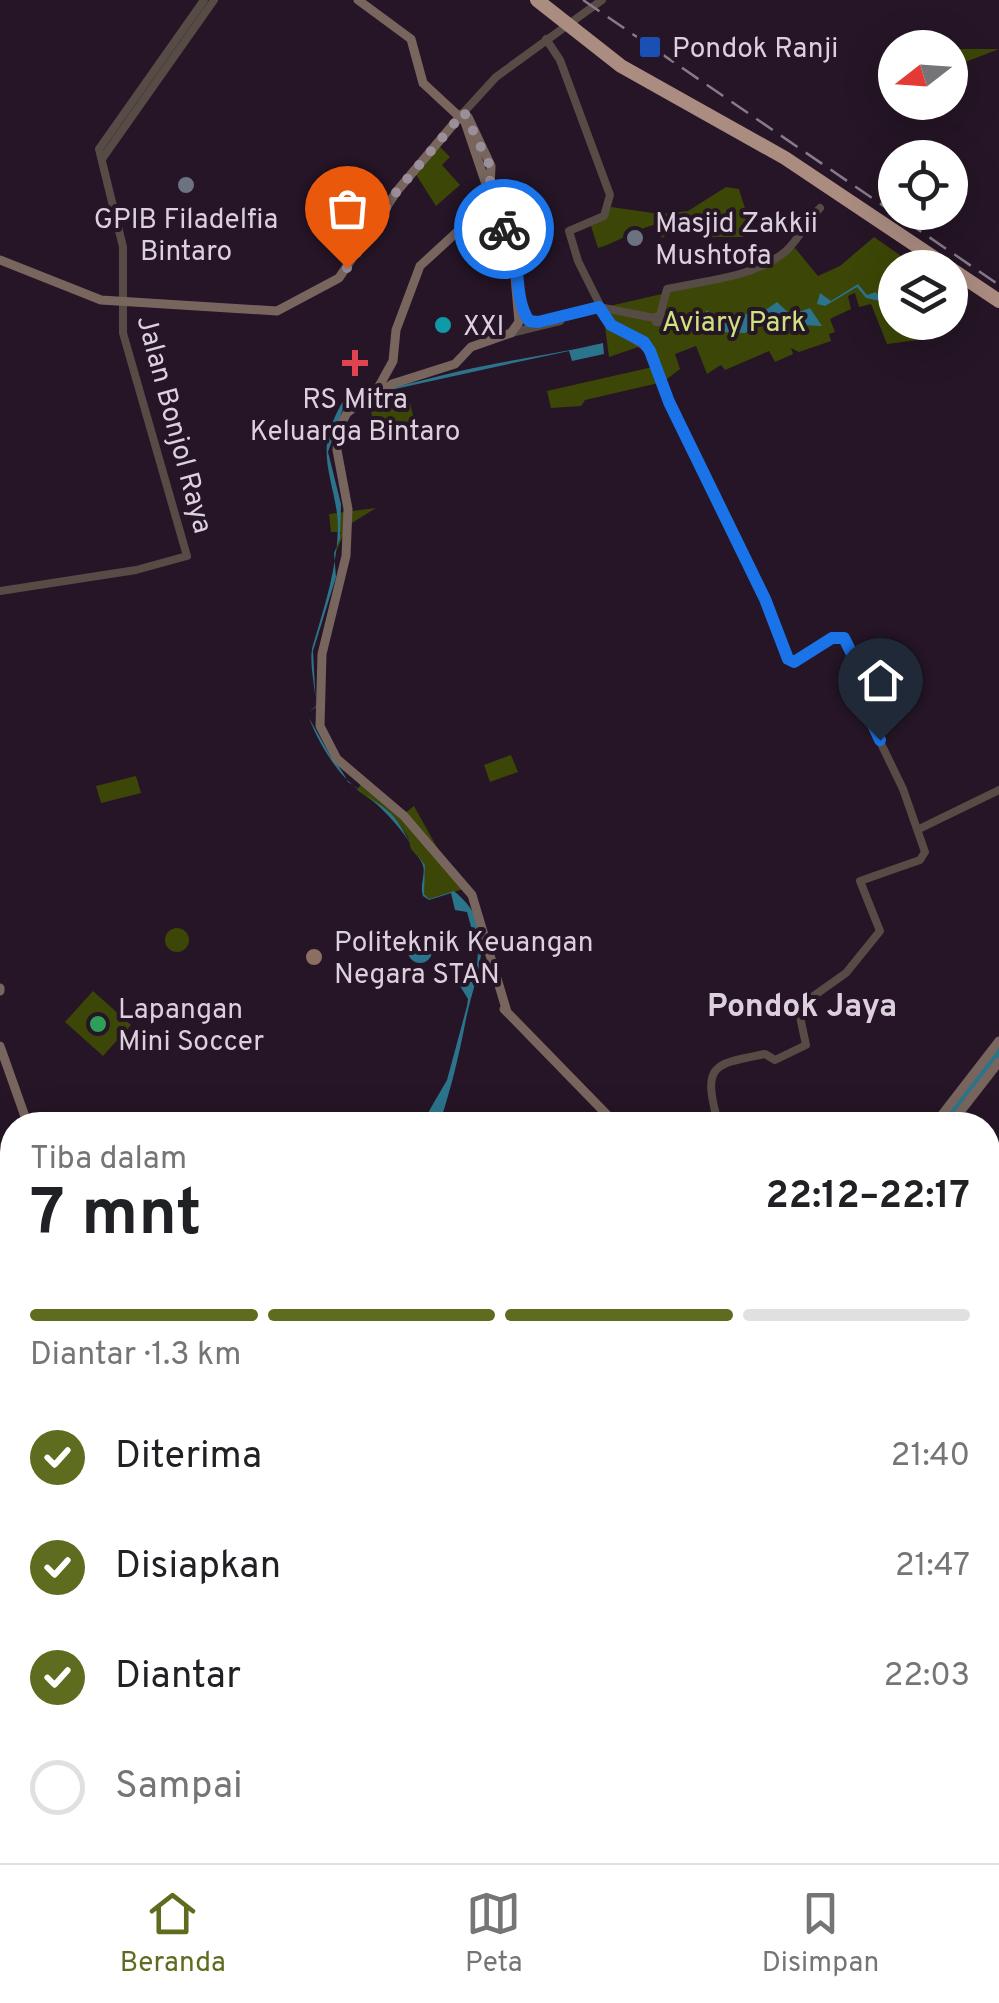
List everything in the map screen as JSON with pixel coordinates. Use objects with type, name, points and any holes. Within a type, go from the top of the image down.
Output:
[{"type":"highway","points":[[526,0],[616,73],[810,183],[909,250]]},
{"type":"highway","points":[[537,0],[621,66],[785,158],[999,301]]},
{"type":"highway","points":[[968,290],[999,312]]},
{"type":"main road","points":[[362,0],[410,32],[427,80],[462,114],[493,186],[488,210],[512,243],[521,309],[511,333],[476,344],[449,368],[382,387],[342,421],[337,445],[348,509],[346,556],[322,654],[320,726],[338,759],[424,838],[457,879],[482,926],[498,1002],[604,1112]]},
{"type":"main road","points":[[0,260],[94,298],[122,304],[273,312],[318,293],[346,270],[397,191],[462,114]]},
{"type":"main road","points":[[407,379],[398,374],[394,361],[396,330],[420,266],[470,220],[488,190],[482,158]]},
{"type":"main road","points":[[470,220],[486,216],[498,222]]},
{"type":"main road","points":[[382,387],[394,361]]},
{"type":"main road","points":[[944,1112],[999,1041]]},
{"type":"main road","points":[[0,1046],[23,1112]]},
{"type":"main road","points":[[960,1112],[999,1062]]},
{"type":"street","points":[[101,156],[204,0]]},
{"type":"street","points":[[101,156],[214,0]]},
{"type":"street","points":[[462,114],[488,84],[602,0]]},
{"type":"street","points":[[547,39],[560,60],[606,178],[610,204],[604,216],[568,232],[599,307],[611,325],[644,342],[650,351],[669,402],[765,599],[788,659],[794,662],[832,638],[844,638],[863,676],[871,723],[919,828],[924,857],[860,881],[880,931],[866,942],[846,973],[798,1006],[807,1044],[774,1060],[765,1054],[716,1071],[708,1084],[715,1112]]},
{"type":"street","name":"Jalan Bonjol Raya","points":[[0,591],[136,570],[187,556],[122,328],[123,246],[101,156]]},
{"type":"street","points":[[511,333],[599,307],[657,319],[667,290],[764,266],[794,242],[816,216]]},
{"type":"street","points":[[521,309],[529,326]]},
{"type":"street","points":[[919,828],[999,790]]},
{"type":"green space","points":[[968,49],[999,49],[968,61]]},
{"type":"green space","points":[[440,147],[450,157],[442,165],[460,185],[436,206],[415,173]]},
{"type":"green space","points":[[726,187],[739,189],[748,218],[743,237],[709,237],[696,227],[676,230],[662,238],[657,224],[598,248],[591,226],[611,207],[660,214],[688,211]]},
{"type":"green space","name":"Aviary Park","points":[[874,237],[893,250],[878,250],[878,322],[871,304],[859,307],[855,293],[848,296],[851,309],[830,319],[835,332],[829,334],[831,341],[799,352],[791,348],[793,354],[775,362],[769,351],[725,370],[721,365],[707,374],[696,346],[675,354],[680,369],[663,382],[585,400],[581,406],[551,408],[547,391],[657,366],[646,339],[608,320],[601,308],[757,272],[795,248],[818,276],[840,266]]},
{"type":"green space","points":[[608,323],[647,344],[609,357],[605,327]]},
{"type":"green space","name":"Aviary Park","points":[[885,340],[917,340],[887,344]]},
{"type":"green space","points":[[410,403],[415,423],[376,432],[371,412]]},
{"type":"green space","points":[[376,508],[347,526],[334,557],[341,532],[331,532],[329,514]]},
{"type":"green space","points":[[511,755],[518,772],[490,782],[484,765]]},
{"type":"green space","points":[[136,776],[141,793],[101,803],[96,786]]},
{"type":"green space","points":[[363,781],[404,814],[414,806],[444,860],[467,888],[429,899],[423,894],[425,865],[393,816],[357,790]]},
{"type":"green space","points":[[177,928],[189,940],[177,952],[165,940]]},
{"type":"green space","name":"Lapangan Mini Soccer","points":[[93,991],[131,1025],[103,1056],[65,1022]]},
{"type":"water","points":[[858,284],[867,295],[876,292],[878,301],[866,298],[857,287],[825,306],[817,304],[820,293],[831,301]]},
{"type":"water","points":[[777,302],[791,315],[810,308],[822,326],[802,325],[793,317],[780,329],[763,321],[745,333],[691,330],[686,334],[681,319],[693,314],[694,319],[703,317],[707,310],[715,320],[764,311]]},
{"type":"water","points":[[603,343],[604,354],[572,361],[569,351],[347,397],[328,452],[341,504],[337,547],[327,443],[348,394]]},
{"type":"water","points":[[335,561],[336,577],[313,651],[315,698],[312,652]]},
{"type":"water","points":[[309,718],[331,757],[347,780],[324,750]]},
{"type":"water","points":[[364,793],[394,817],[410,843],[389,817]]},
{"type":"water","points":[[417,854],[425,865],[424,894],[429,899],[454,891],[477,920],[481,936],[479,967],[443,1112],[429,1111],[447,1080],[468,999],[460,986],[476,976],[478,952],[467,912],[455,910],[451,893],[429,900],[423,896],[423,867]]},
{"type":"water","points":[[420,939],[432,951],[420,963],[408,951]]},
{"type":"waterway","points":[[951,1112],[999,1053]]},
{"type":"railway","points":[[583,0],[999,285]]},
{"type":"way so far","points":[[347,268],[397,191],[464,112],[476,130],[493,176],[488,210],[504,229]]},
{"type":"place","name":"Pondok Ranji","points":[[650,47]]},
{"type":"place","name":"GPIB Filadelfia Bintaro","points":[[186,185]]},
{"type":"place","name":"Masjid Zakkii Mushtofa","points":[[635,238]]},
{"type":"place","name":"XXI","points":[[443,325]]},
{"type":"place","name":"RS Mitra Keluarga Bintaro","points":[[355,363]]},
{"type":"place","name":"Politeknik Keuangan Negara STAN","points":[[314,957]]},
{"type":"place","name":"Lapangan Mini Soccer","points":[[98,1024]]},
{"type":"district","name":"Pondok Jaya","points":[[802,1005]]},
{"type":"route","points":[[504,229],[512,243],[521,309],[529,321],[563,318],[599,307],[611,325],[647,346],[669,402],[765,599],[788,659],[798,661],[832,638],[844,638],[863,676],[868,714],[880,740]]}]
